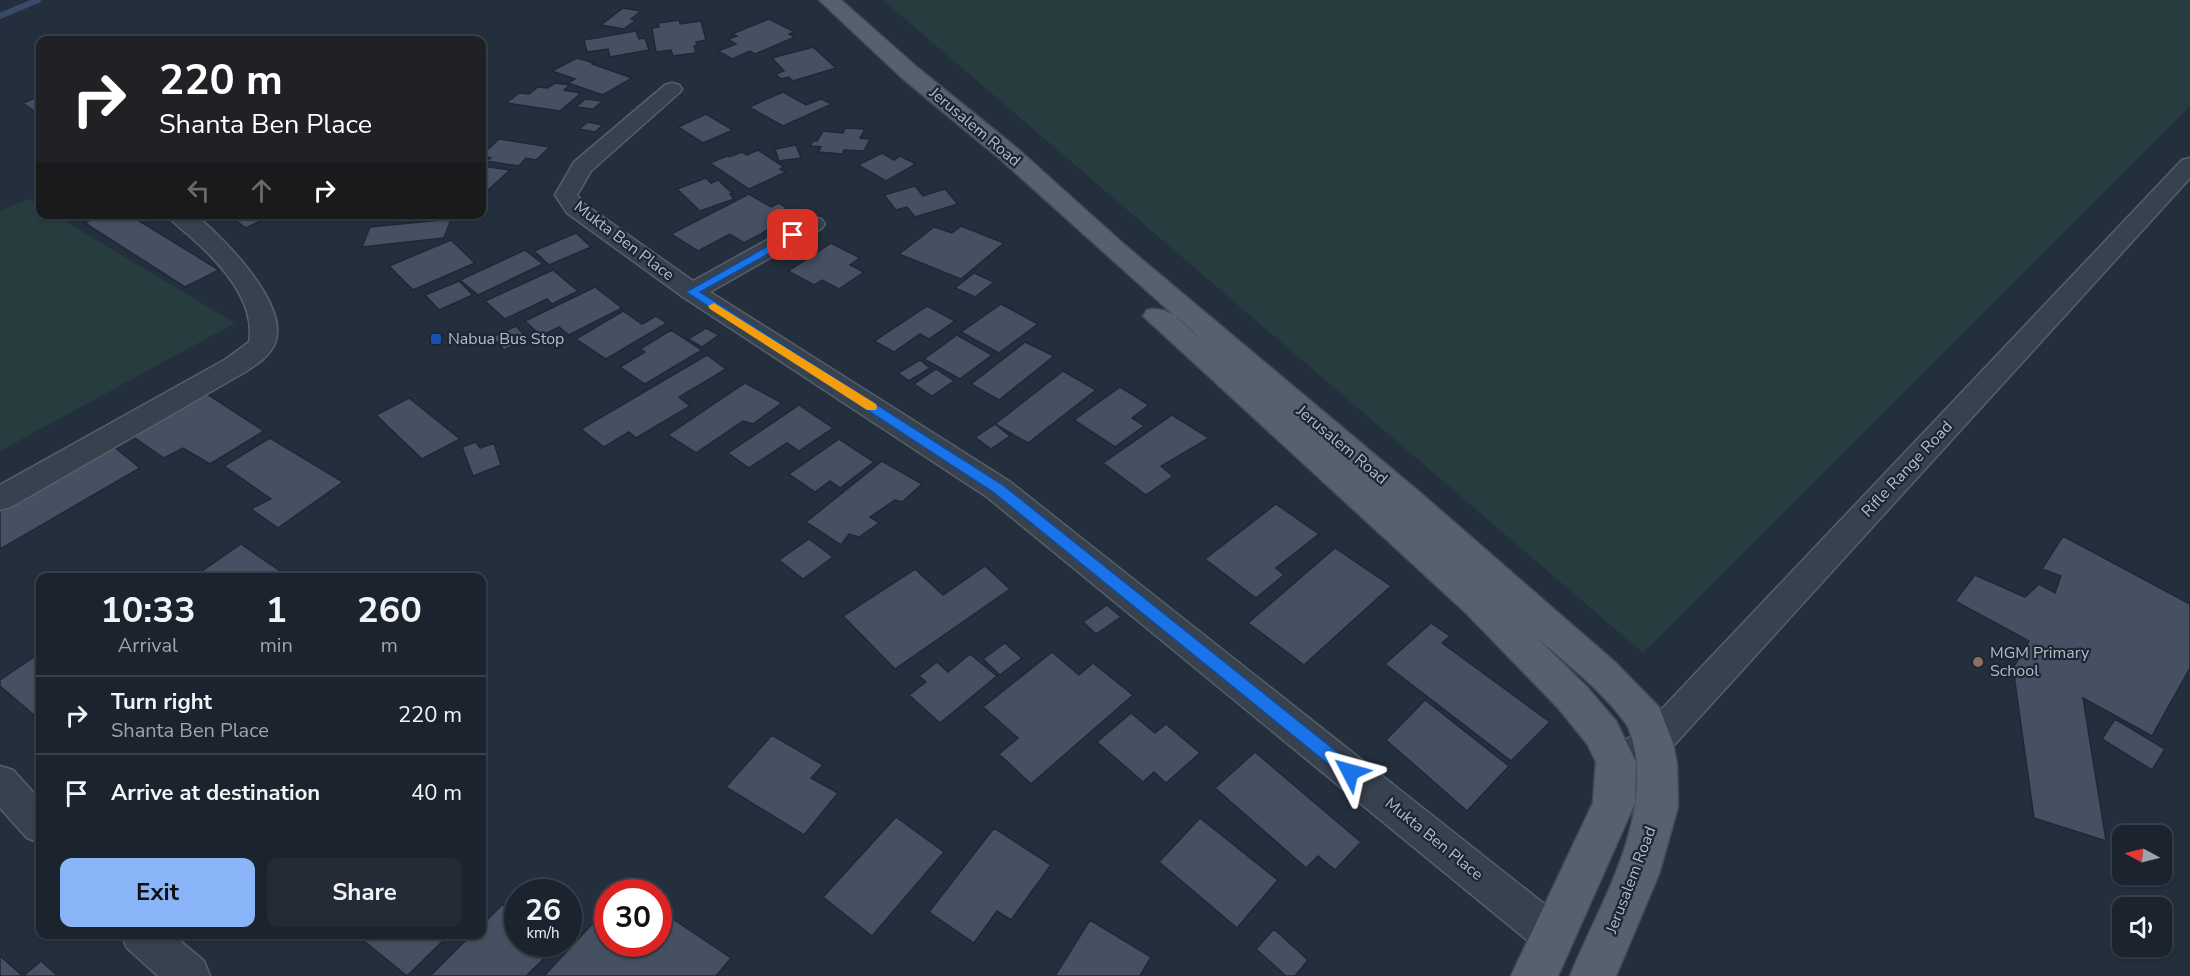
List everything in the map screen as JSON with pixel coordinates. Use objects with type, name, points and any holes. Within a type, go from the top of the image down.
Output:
[{"type":"main road","name":"Jerusalem Road","points":[[805,0],[1479,603],[1573,698],[1602,733],[1616,762],[1614,803],[1593,853],[1534,976]]},
{"type":"main road","name":"Jerusalem Road","points":[[828,0],[1412,504],[1623,692],[1645,719],[1657,765],[1658,807],[1637,874],[1593,976]]},
{"type":"main road","points":[[1616,976],[1637,874]]},
{"type":"street","name":"Mukta Ben Place","points":[[672,90],[582,167],[566,195],[575,208],[692,292],[998,489],[1553,936]]},
{"type":"street","name":"Rifle Range Road","points":[[1616,762],[1653,743],[2190,165]]},
{"type":"street","points":[[0,499],[226,371],[249,356],[262,342],[265,326],[260,309],[229,259],[185,219]]},
{"type":"street","points":[[692,292],[813,224]]},
{"type":"street","points":[[0,782],[36,821]]},
{"type":"street","points":[[147,939],[189,976]]},
{"type":"green space","points":[[883,0],[2190,0],[2190,106],[1643,653]]},
{"type":"green space","points":[[29,199],[36,203],[36,219],[62,219],[235,323],[0,451],[0,211]]},
{"type":"building","points":[[623,8],[641,11],[631,19],[636,20],[624,29],[601,25]]},
{"type":"building","points":[[769,19],[795,32],[789,34],[795,37],[755,54],[750,51],[732,59],[718,51],[736,44],[728,39],[737,36],[732,34]]},
{"type":"building","points":[[679,20],[680,24],[701,21],[706,40],[696,42],[697,46],[694,46],[696,53],[673,56],[671,50],[656,52],[652,28],[659,27],[658,23]]},
{"type":"building","points":[[636,31],[639,39],[645,38],[649,50],[610,57],[608,49],[587,52],[584,40]]},
{"type":"building","points":[[813,47],[836,68],[793,81],[789,77],[781,79],[776,74],[784,71],[772,58]]},
{"type":"building","points":[[577,58],[632,78],[603,95],[568,83],[575,79],[552,71]]},
{"type":"building","points":[[555,83],[570,85],[564,90],[581,93],[560,111],[506,103],[519,93],[529,94],[538,87],[548,88]]},
{"type":"building","points":[[783,92],[806,105],[821,99],[832,104],[783,126],[749,107]]},
{"type":"building","points":[[36,98],[36,112],[23,103]]},
{"type":"building","points":[[585,99],[603,101],[593,109],[576,107]]},
{"type":"building","points":[[706,114],[733,130],[703,143],[678,127]]},
{"type":"building","points":[[588,122],[603,125],[595,132],[579,129]]},
{"type":"building","points":[[845,128],[865,129],[860,138],[870,139],[864,151],[844,150],[842,154],[818,152],[821,147],[810,146],[813,141],[817,141],[823,131],[843,133]]},
{"type":"building","points":[[499,139],[550,147],[536,160],[526,158],[519,166],[486,161],[491,158],[486,156],[486,151]]},
{"type":"building","points":[[796,145],[801,158],[779,161],[775,149]]},
{"type":"building","points":[[758,150],[784,167],[780,169],[786,172],[749,189],[710,163],[727,156],[742,152],[747,155]]},
{"type":"building","points":[[882,153],[894,160],[900,156],[916,164],[886,181],[858,165]]},
{"type":"building","points":[[486,167],[510,170],[487,191]]},
{"type":"building","points":[[706,178],[711,183],[718,180],[732,193],[730,194],[734,199],[700,211],[677,189]]},
{"type":"building","points":[[915,186],[923,196],[945,189],[958,204],[915,217],[907,207],[896,210],[884,195]]},
{"type":"building","points":[[749,194],[771,207],[779,203],[787,208],[779,212],[790,218],[744,243],[730,234],[698,251],[671,234]]},
{"type":"building","points":[[93,219],[136,219],[219,270],[185,287],[85,223]]},
{"type":"building","points":[[234,219],[265,219],[246,228]]},
{"type":"building","points":[[372,219],[403,219],[402,220]]},
{"type":"building","points":[[451,219],[444,238],[362,247],[370,227]]},
{"type":"building","points":[[961,226],[1004,243],[961,279],[899,254],[934,227],[952,233]]},
{"type":"building","points":[[576,233],[591,247],[549,265],[534,251]]},
{"type":"building","points":[[451,240],[475,263],[413,290],[389,266]]},
{"type":"building","points":[[831,243],[860,258],[850,265],[864,272],[839,289],[822,280],[814,285],[788,271]]},
{"type":"building","points":[[525,250],[543,264],[478,295],[460,280]]},
{"type":"building","points":[[553,270],[578,291],[552,304],[547,299],[505,319],[485,301]]},
{"type":"building","points":[[974,273],[994,282],[975,297],[955,288]]},
{"type":"building","points":[[459,281],[473,295],[439,310],[425,295]]},
{"type":"building","points":[[595,287],[622,308],[569,335],[559,327],[541,336],[525,321]]},
{"type":"building","points":[[1001,304],[1038,324],[999,353],[961,332]]},
{"type":"building","points":[[927,306],[955,321],[929,339],[920,334],[894,352],[874,341]]},
{"type":"building","points":[[623,311],[642,324],[656,316],[667,323],[606,359],[576,339]]},
{"type":"building","points":[[516,326],[528,339],[504,350],[492,337]]},
{"type":"building","points":[[706,328],[719,335],[702,347],[688,339]]},
{"type":"building","points":[[671,330],[702,350],[645,384],[620,367],[645,352],[640,349]]},
{"type":"building","points":[[957,335],[992,355],[960,379],[924,359]]},
{"type":"building","points":[[1025,342],[1054,356],[999,400],[971,384]]},
{"type":"building","points":[[707,355],[726,369],[679,397],[690,406],[636,438],[629,432],[604,447],[581,429]]},
{"type":"building","points":[[920,360],[930,368],[909,381],[898,373]]},
{"type":"building","points":[[936,369],[954,381],[932,396],[914,384]]},
{"type":"building","points":[[1063,371],[1096,390],[1028,443],[995,424]]},
{"type":"building","points":[[745,383],[782,403],[753,424],[743,421],[696,453],[668,435]]},
{"type":"building","points":[[1120,387],[1149,405],[1132,418],[1144,426],[1115,447],[1074,420]]},
{"type":"building","points":[[207,394],[264,431],[210,464],[183,448],[164,458],[132,436]]},
{"type":"building","points":[[409,398],[460,439],[422,459],[376,415]]},
{"type":"building","points":[[799,405],[833,428],[799,451],[787,443],[749,468],[728,453]]},
{"type":"building","points":[[1172,415],[1209,438],[1161,466],[1173,476],[1146,495],[1103,463]]},
{"type":"building","points":[[995,424],[1010,436],[991,449],[975,437]]},
{"type":"building","points":[[270,438],[343,482],[278,528],[251,509],[271,499],[224,466]]},
{"type":"building","points":[[839,439],[874,462],[840,488],[830,481],[815,492],[789,474]]},
{"type":"building","points":[[476,442],[480,448],[494,443],[501,465],[473,476],[462,447]]},
{"type":"building","points":[[113,446],[140,468],[0,549],[0,511]]},
{"type":"building","points":[[882,461],[922,484],[902,502],[895,500],[870,517],[879,523],[859,537],[849,534],[841,545],[806,522]]},
{"type":"building","points":[[1276,504],[1319,534],[1276,568],[1284,575],[1256,598],[1205,559]]},
{"type":"building","points":[[2063,536],[2190,604],[2190,668],[2152,736],[2083,698],[2106,841],[2034,818],[2013,668],[2029,641],[1955,601],[1975,575],[2025,597],[2039,584],[2055,593],[2061,576],[2042,569]]},
{"type":"building","points":[[809,539],[833,557],[803,579],[779,560]]},
{"type":"building","points":[[241,544],[283,573],[199,573]]},
{"type":"building","points":[[1335,548],[1391,586],[1304,665],[1248,623]]},
{"type":"building","points":[[985,566],[1010,589],[895,669],[843,616],[915,569],[943,595]]},
{"type":"building","points":[[1107,605],[1121,617],[1096,634],[1083,622]]},
{"type":"building","points":[[1431,623],[1450,636],[1442,643],[1550,722],[1511,761],[1385,664]]},
{"type":"building","points":[[1005,643],[1022,658],[1000,675],[983,659]]},
{"type":"building","points":[[1052,652],[1079,675],[1093,663],[1133,695],[1031,784],[999,754],[1018,738],[983,707]]},
{"type":"building","points":[[970,654],[997,676],[940,723],[909,695],[926,682],[919,676],[937,662],[948,672]]},
{"type":"building","points":[[36,656],[36,717],[0,686],[0,680]]},
{"type":"building","points":[[1425,700],[1509,766],[1467,811],[1386,740]]},
{"type":"building","points":[[1131,713],[1155,733],[1166,724],[1200,753],[1166,783],[1154,772],[1143,782],[1097,742]]},
{"type":"building","points":[[2115,719],[2165,749],[2152,770],[2102,739]]},
{"type":"building","points":[[772,735],[823,765],[811,778],[838,793],[804,835],[726,787]]},
{"type":"building","points":[[1255,752],[1361,842],[1335,870],[1318,856],[1306,868],[1215,788]]},
{"type":"building","points":[[896,817],[944,852],[872,936],[823,897]]},
{"type":"building","points":[[1200,818],[1278,880],[1237,928],[1159,862]]},
{"type":"building","points":[[994,828],[1051,865],[1011,920],[997,911],[974,943],[929,912]]},
{"type":"building","points":[[503,904],[504,957],[546,957],[526,976],[430,976],[467,939],[486,939],[486,921]]},
{"type":"building","points":[[672,918],[731,958],[716,976],[544,976],[562,957],[582,957],[582,935],[594,922],[594,957],[672,957]]},
{"type":"building","points":[[1090,920],[1151,957],[1140,976],[1055,976]]},
{"type":"building","points":[[1274,929],[1308,960],[1295,976],[1286,976],[1256,949]]},
{"type":"building","points":[[366,939],[445,939],[407,976],[364,941]]},
{"type":"building","points":[[0,956],[23,976],[0,976]]},
{"type":"building","points":[[41,961],[58,976],[23,976]]},
{"type":"waterway","points":[[0,16],[38,0]]},
{"type":"slow traffic","points":[[714,306],[871,407]]},
{"type":"place","name":"Nabua Bus Stop","points":[[436,339]]},
{"type":"place","name":"MGM Primary School","points":[[1978,662]]},
{"type":"route","points":[[793,235],[692,292],[998,489],[1350,772]]}]
